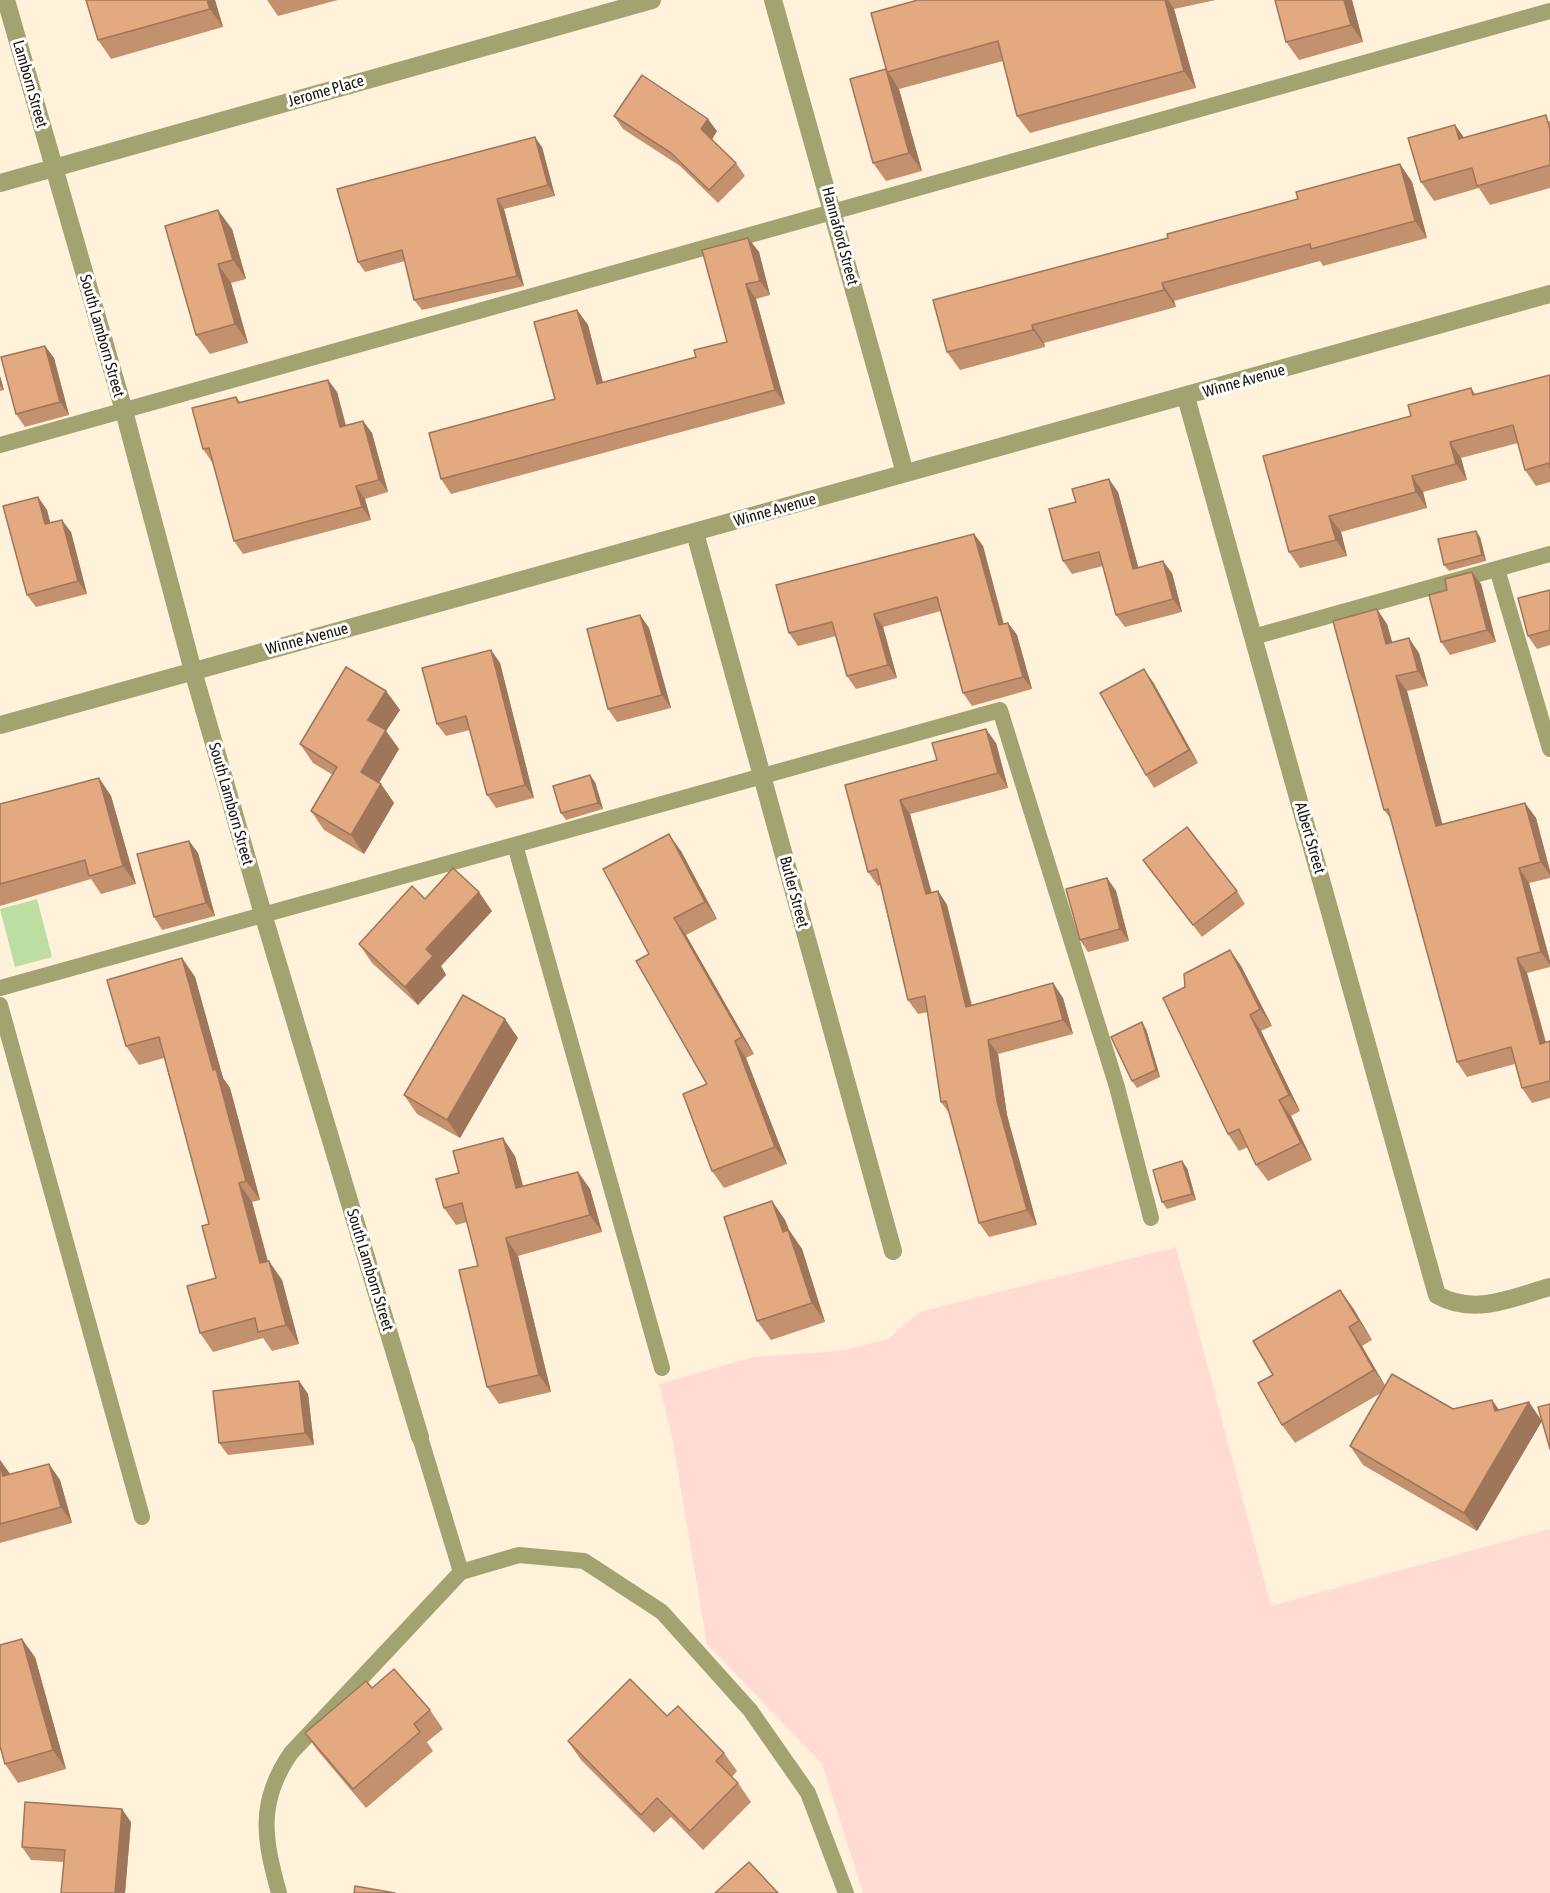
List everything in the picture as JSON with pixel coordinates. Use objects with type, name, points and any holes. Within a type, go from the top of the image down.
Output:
[{"type":"street","name":"Lamborn Street","points":[[6,0],[53,168]]},
{"type":"street","name":"Jerome Place","points":[[0,183],[652,0]]},
{"type":"street","name":"Hannaford Street","points":[[773,0],[905,473]]},
{"type":"street","name":"South Lamborn Street","points":[[53,168],[124,411],[193,670],[263,915],[420,1437]]},
{"type":"street","name":"Winne Avenue","points":[[0,726],[193,670],[1186,397],[1550,294]]},
{"type":"street","name":"Albert Street","points":[[1186,397],[1437,1295],[1452,1304],[1480,1306],[1550,1287]]},
{"type":"street","name":"Butler Street","points":[[695,533],[893,1251]]},
{"type":"lane","points":[[0,445],[1550,11]]},
{"type":"lane","points":[[1253,637],[1550,554]]},
{"type":"lane","points":[[1497,569],[1550,749]]},
{"type":"lane","points":[[0,988],[1000,710],[1117,1087],[1152,1218]]},
{"type":"lane","points":[[514,845],[662,1368]]},
{"type":"lane","points":[[0,1005],[142,1517]]},
{"type":"lane","points":[[420,1437],[460,1572]]},
{"type":"lane","points":[[279,1893],[266,1845],[267,1803],[280,1769],[291,1753],[460,1572],[519,1555],[584,1561],[662,1612],[750,1710],[808,1793],[846,1893]]},
{"type":"shaded area","points":[[37,899],[52,957],[15,967],[0,909]]},
{"type":"shaded area","points":[[1176,1247],[1271,1606],[1550,1529],[1550,1893],[863,1893],[822,1764],[707,1644],[672,1437],[659,1384],[754,1357],[840,1351],[888,1339],[920,1312]]},
{"type":"building","points":[[86,0],[207,0],[210,9],[98,40]]},
{"type":"building","points":[[918,0],[1165,0],[1184,71],[1017,116],[998,41],[887,72],[871,13]]},
{"type":"building","points":[[1275,0],[1344,0],[1351,25],[1286,42]]},
{"type":"building","points":[[886,69],[909,153],[873,163],[850,79]]},
{"type":"building","points":[[642,75],[708,119],[701,129],[736,163],[709,190],[671,153],[614,116]]},
{"type":"building","points":[[1546,115],[1550,130],[1550,165],[1477,186],[1472,168],[1421,182],[1408,138],[1455,125],[1459,139]]},
{"type":"building","points":[[535,137],[548,185],[497,199],[517,276],[414,300],[402,250],[358,262],[337,189]]},
{"type":"building","points":[[1400,164],[1415,221],[1311,249],[1310,244],[1162,283],[1164,290],[1032,325],[1033,330],[947,352],[933,300],[1168,238],[1167,234],[1298,199],[1296,192]]},
{"type":"building","points":[[218,210],[233,260],[218,264],[235,324],[196,335],[165,226]]},
{"type":"building","points":[[748,238],[760,281],[746,284],[775,390],[441,479],[429,433],[555,399],[534,322],[577,310],[597,384],[696,357],[694,350],[727,342],[702,250]]},
{"type":"building","points":[[45,346],[60,402],[16,414],[1,357]]},
{"type":"building","points":[[1550,375],[1550,468],[1549,463],[1525,470],[1513,425],[1450,442],[1456,464],[1412,476],[1416,492],[1329,516],[1336,540],[1289,552],[1263,456],[1411,416],[1408,405],[1471,388],[1473,395]]},
{"type":"building","points":[[328,380],[340,427],[363,421],[379,480],[356,486],[362,507],[234,541],[209,448],[203,449],[192,408],[236,397],[238,403]]},
{"type":"building","points":[[1109,479],[1133,569],[1163,561],[1173,599],[1116,615],[1099,552],[1063,561],[1049,509],[1076,502],[1072,489]]},
{"type":"building","points":[[38,497],[45,524],[62,520],[78,581],[27,595],[3,506]]},
{"type":"building","points":[[1476,531],[1482,555],[1444,565],[1438,539]]},
{"type":"building","points":[[974,534],[999,625],[1008,623],[1023,677],[963,693],[937,597],[874,614],[888,665],[847,676],[832,622],[789,633],[776,585]]},
{"type":"building","points":[[1472,572],[1487,630],[1441,642],[1429,595],[1447,590],[1445,579]]},
{"type":"building","points":[[1550,590],[1550,630],[1528,636],[1518,598]]},
{"type":"building","points":[[1377,609],[1386,644],[1409,638],[1418,671],[1396,676],[1436,826],[1525,803],[1541,862],[1519,868],[1541,952],[1517,958],[1540,1044],[1550,1041],[1550,1081],[1522,1088],[1511,1047],[1457,1062],[1388,809],[1384,810],[1333,621]]},
{"type":"building","points":[[640,615],[662,695],[608,709],[587,629]]},
{"type":"building","points":[[491,650],[525,785],[487,795],[466,716],[437,724],[422,668]]},
{"type":"building","points":[[346,667],[386,691],[368,720],[386,730],[361,772],[381,784],[351,835],[311,811],[337,767],[300,744]]},
{"type":"building","points":[[1144,669],[1189,750],[1146,775],[1100,693]]},
{"type":"building","points":[[986,729],[998,773],[900,800],[926,894],[938,891],[966,1007],[1053,983],[1063,1020],[988,1040],[997,1101],[1027,1210],[979,1223],[946,1101],[941,1102],[925,996],[908,1000],[877,869],[868,872],[845,785],[937,760],[932,743]]},
{"type":"building","points":[[590,775],[598,803],[561,813],[553,786]]},
{"type":"building","points":[[99,778],[123,866],[89,876],[85,860],[0,884],[0,804]]},
{"type":"building","points":[[1187,827],[1237,891],[1193,925],[1143,860]]},
{"type":"building","points":[[669,834],[705,902],[674,918],[742,1037],[735,1041],[775,1147],[712,1171],[683,1094],[707,1084],[636,961],[649,954],[603,869]]},
{"type":"building","points":[[189,841],[206,903],[154,917],[137,854]]},
{"type":"building","points":[[453,868],[479,892],[426,949],[433,956],[405,987],[359,944],[412,886],[425,899]]},
{"type":"building","points":[[1107,878],[1120,929],[1080,940],[1066,889]]},
{"type":"building","points":[[1230,950],[1260,1009],[1250,1015],[1289,1095],[1279,1100],[1301,1143],[1256,1165],[1239,1129],[1228,1134],[1163,998],[1185,987],[1184,974]]},
{"type":"building","points":[[182,958],[213,1070],[216,1069],[246,1181],[239,1183],[260,1263],[269,1261],[286,1325],[258,1332],[255,1318],[200,1333],[187,1286],[216,1278],[202,1226],[209,1224],[159,1037],[126,1046],[107,980]]},
{"type":"building","points":[[463,995],[505,1019],[447,1120],[404,1095]]},
{"type":"building","points":[[1142,1022],[1156,1070],[1132,1081],[1111,1037]]},
{"type":"building","points":[[503,1138],[516,1188],[578,1172],[590,1215],[506,1238],[539,1375],[487,1387],[459,1270],[478,1266],[462,1203],[444,1208],[436,1179],[459,1173],[453,1151]]},
{"type":"building","points":[[1182,1161],[1192,1194],[1162,1202],[1153,1170]]},
{"type":"building","points":[[772,1201],[783,1232],[788,1230],[812,1303],[757,1321],[724,1217]]},
{"type":"building","points":[[1340,1290],[1359,1321],[1349,1327],[1374,1370],[1282,1425],[1258,1383],[1273,1375],[1253,1341]]},
{"type":"building","points":[[1392,1374],[1453,1409],[1492,1400],[1495,1411],[1529,1402],[1464,1513],[1350,1446]]},
{"type":"building","points":[[299,1381],[305,1433],[219,1443],[213,1391]]},
{"type":"building","points":[[1550,1404],[1550,1449],[1538,1407]]},
{"type":"building","points":[[0,1464],[3,1476],[49,1464],[61,1507],[0,1524]]},
{"type":"building","points":[[22,1639],[53,1750],[5,1764],[0,1746],[0,1645]]},
{"type":"building","points":[[394,1669],[430,1710],[414,1724],[420,1732],[353,1789],[305,1733],[366,1681],[372,1688]]},
{"type":"building","points":[[630,1679],[667,1716],[678,1706],[724,1753],[716,1761],[738,1783],[690,1831],[657,1798],[641,1815],[568,1741]]},
{"type":"building","points":[[25,1802],[122,1809],[115,1893],[61,1893],[65,1850],[22,1847]]},
{"type":"building","points":[[749,1862],[778,1893],[715,1893]]},
{"type":"building","points":[[355,1886],[395,1893],[354,1893]]}]
